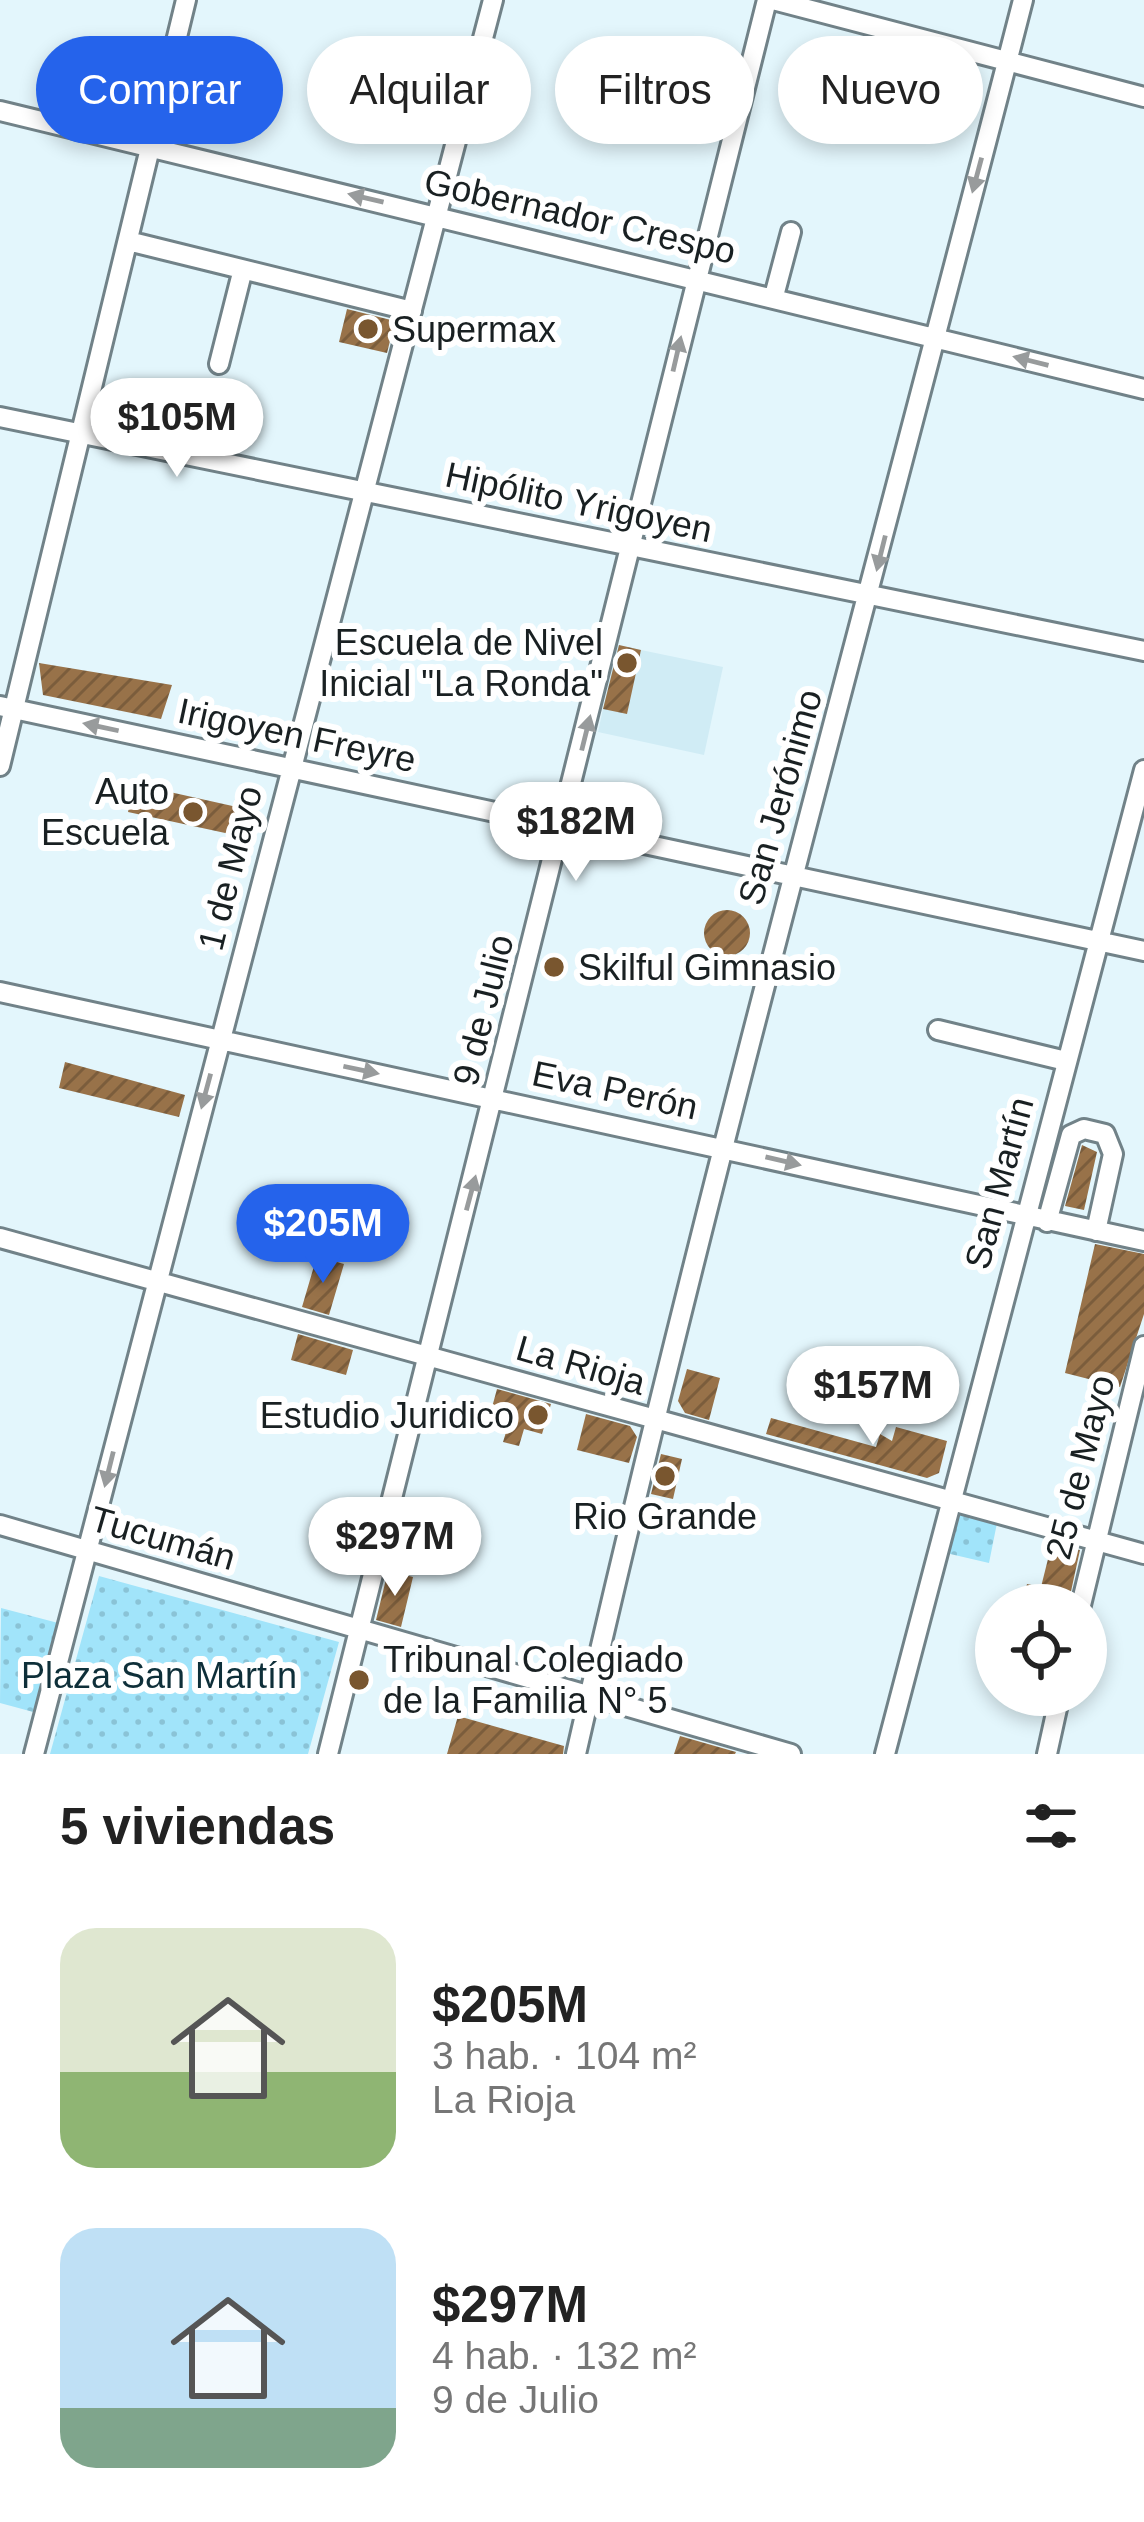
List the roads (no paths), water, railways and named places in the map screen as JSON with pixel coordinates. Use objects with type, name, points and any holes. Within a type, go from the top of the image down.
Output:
[{"type":"street","points":[[0,766],[7,707],[82,433],[186,0]]},
{"type":"street","name":"1 de Mayo","points":[[34,1754],[493,0]]},
{"type":"street","points":[[770,0],[1144,97]]},
{"type":"street","name":"9 de Julio","points":[[328,1754],[563,826],[695,276],[770,0]]},
{"type":"street","name":"San Jerónimo","points":[[576,1754],[790,875],[870,598],[1023,0]]},
{"type":"street","name":"Gobernador Crespo","points":[[0,111],[695,276],[1144,389]]},
{"type":"street","points":[[774,296],[791,232]]},
{"type":"street","points":[[128,241],[242,273],[412,311]]},
{"type":"street","points":[[219,364],[242,273]]},
{"type":"street","name":"Hipólito Yrigoyen","points":[[0,417],[1144,651]]},
{"type":"street","name":"Irigoyen Freyre","points":[[7,707],[1144,951]]},
{"type":"street","name":"San Martín","points":[[885,1754],[1144,770]]},
{"type":"street","name":"Eva Perón","points":[[0,992],[1144,1241]]},
{"type":"street","points":[[938,1030],[1066,1060]]},
{"type":"street","points":[[1047,1222],[1071,1135],[1084,1130],[1105,1134],[1113,1154],[1096,1232]]},
{"type":"street","name":"La Rioja","points":[[0,1238],[1144,1554]]},
{"type":"street","name":"25 de Mayo","points":[[1086,1584],[1096,1539],[1134,1430],[1144,1346]]},
{"type":"street","name":"Tucumán","points":[[0,1525],[791,1754]]},
{"type":"street","points":[[1047,1754],[1055,1716]]},
{"type":"place","name":"Supermax","points":[[368,329]]},
{"type":"place","name":"Escuela de Nivel Inicial \"La Ronda\"","points":[[627,663]]},
{"type":"place","name":"Auto Escuela","points":[[193,812]]},
{"type":"place","name":"Skilful Gimnasio","points":[[554,967]]},
{"type":"place","name":"Estudio Juridico","points":[[538,1415]]},
{"type":"place","name":"Rio Grande","points":[[665,1476]]},
{"type":"place","name":"Tribunal Colegiado de la Familia N° 5","points":[[359,1680]]},
{"type":"park label","name":"Plaza San Martín","points":[[159,1675]]}]
